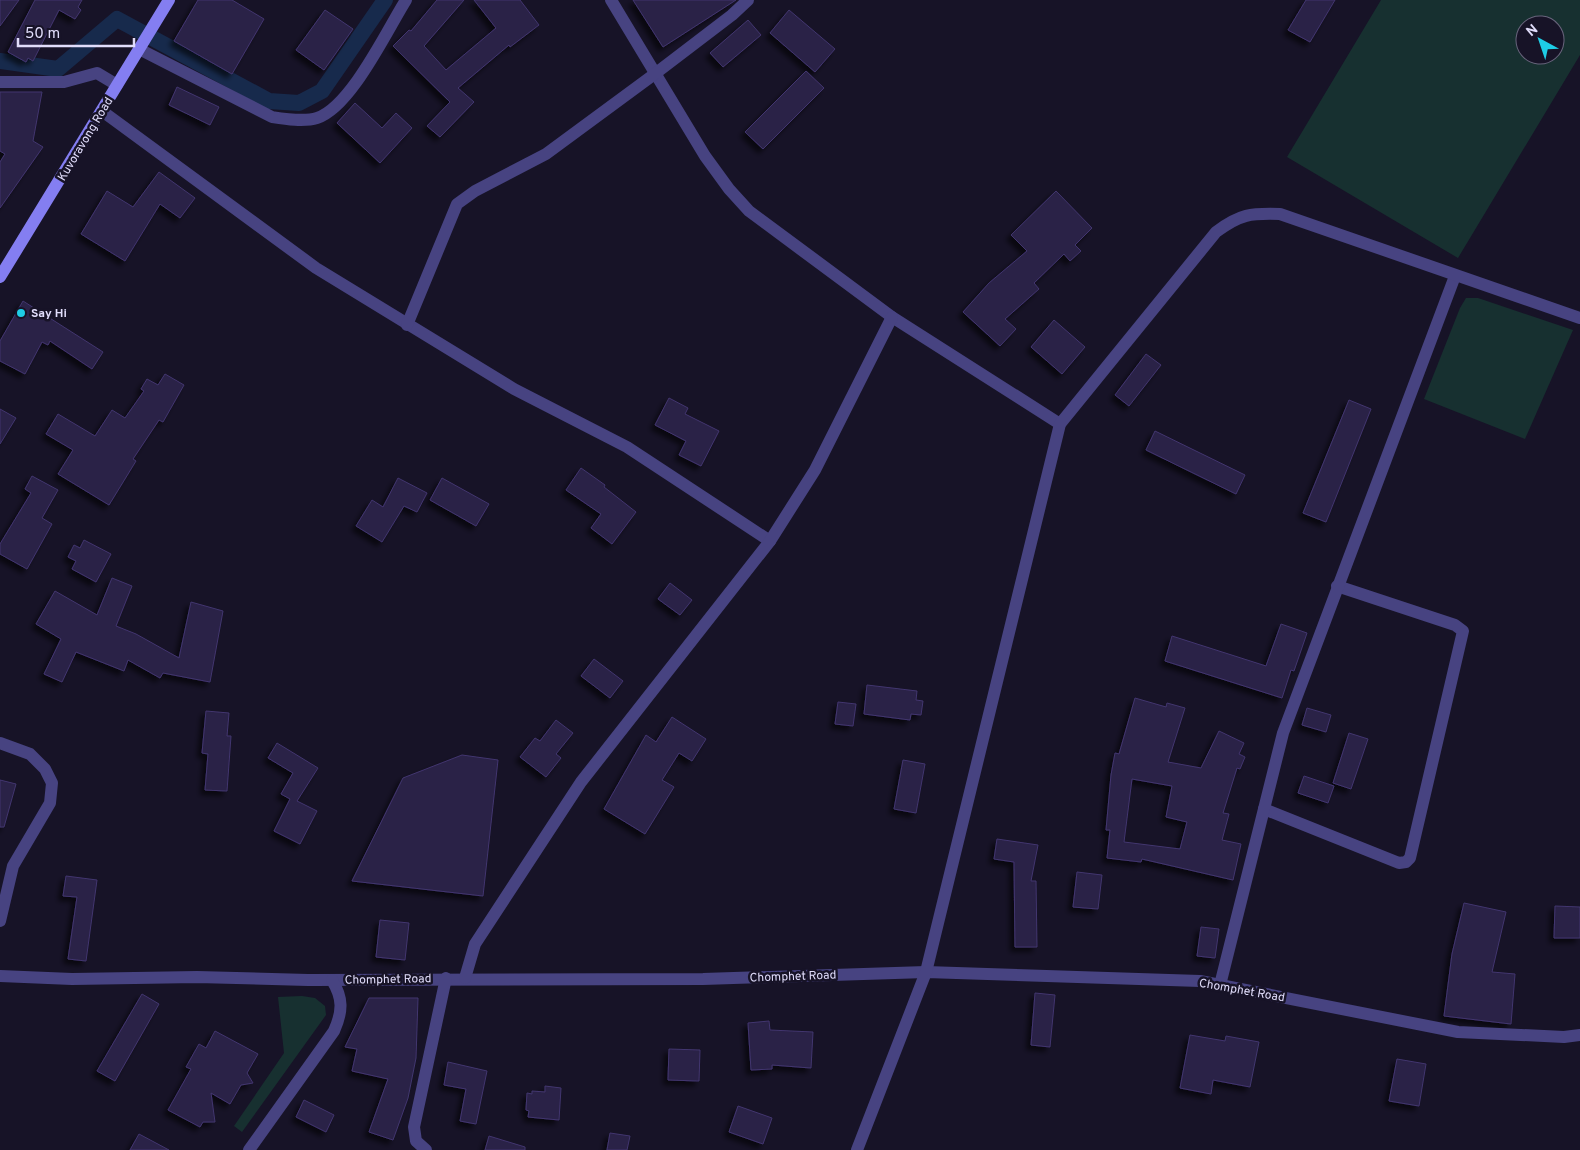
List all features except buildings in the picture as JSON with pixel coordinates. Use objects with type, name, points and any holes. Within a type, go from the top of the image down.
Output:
[{"type":"street","points":[[141,47],[272,117],[288,119],[317,118],[334,108],[352,90],[406,0]]},
{"type":"street","points":[[611,0],[705,156],[729,189],[749,211],[892,317],[1060,424]]},
{"type":"street","points":[[407,325],[450,216],[457,204],[475,191],[546,154],[656,73],[732,15],[748,0]]},
{"type":"street","name":"Kuvoravong Road","points":[[0,277],[166,5]]},
{"type":"street","points":[[0,82],[64,82],[97,74],[117,86]]},
{"type":"street","points":[[102,111],[316,268],[514,389],[627,448],[770,541]]},
{"type":"street","points":[[857,1150],[926,972],[1060,424],[1216,232],[1233,219],[1253,213],[1280,214],[1580,318]]},
{"type":"street","points":[[1220,985],[1283,734],[1455,276]]},
{"type":"street","points":[[465,978],[475,944],[581,782],[770,541],[815,470],[892,317]]},
{"type":"street","points":[[1264,809],[1399,863],[1406,862],[1410,858],[1463,631],[1455,625],[1337,586]]},
{"type":"street","points":[[0,743],[30,754],[45,769],[52,783],[50,803],[12,866],[0,920]]},
{"type":"street","name":"Chomphet Road","points":[[0,976],[72,979],[198,977],[332,980],[446,978],[703,979],[926,972],[1200,981],[1458,1032],[1564,1037],[1580,1035]]},
{"type":"street","points":[[426,1150],[416,1141],[414,1127],[446,978]]},
{"type":"street","points":[[249,1150],[334,1030],[340,1018],[342,1006],[340,992],[332,980]]},
{"type":"green space","points":[[1381,0],[1580,0],[1580,55],[1458,258],[1287,157]]},
{"type":"green space","points":[[1466,298],[1478,298],[1573,330],[1525,439],[1424,399],[1460,308]]},
{"type":"green space","points":[[302,996],[315,998],[325,1006],[326,1015],[242,1132],[234,1126],[284,1053],[278,997]]},
{"type":"waterway","points":[[0,61],[58,69],[117,19],[269,101],[299,103],[322,91],[385,0]]},
{"type":"place","name":"Say Hi","points":[[21,313]]}]
